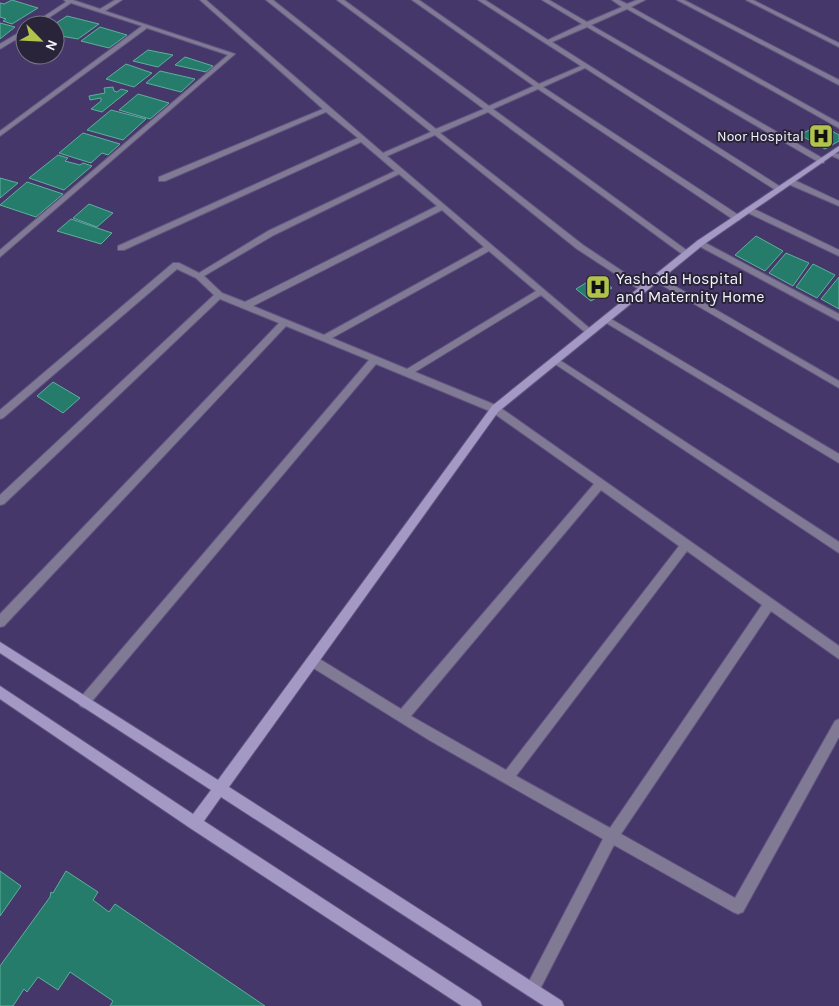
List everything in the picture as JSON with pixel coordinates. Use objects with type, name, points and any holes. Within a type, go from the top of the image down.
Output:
[{"type":"street","points":[[101,11],[119,0]]},
{"type":"street","points":[[203,0],[327,109],[590,332]]},
{"type":"street","points":[[270,0],[437,131],[580,248],[643,289]]},
{"type":"street","points":[[340,0],[686,254]]},
{"type":"street","points":[[415,0],[538,86],[737,218]]},
{"type":"street","points":[[480,0],[780,189]]},
{"type":"street","points":[[545,0],[822,161]]},
{"type":"street","points":[[615,0],[839,126]]},
{"type":"street","points":[[547,42],[642,0]]},
{"type":"street","points":[[680,0],[839,83]]},
{"type":"street","points":[[749,0],[839,45]]},
{"type":"street","points":[[0,254],[232,54],[69,1],[49,15]]},
{"type":"street","points":[[0,134],[146,26]]},
{"type":"street","points":[[0,47],[15,37]]},
{"type":"street","points":[[382,156],[585,66]]},
{"type":"street","points":[[162,180],[327,109]]},
{"type":"street","points":[[121,248],[362,139]]},
{"type":"street","points":[[195,824],[314,662],[495,409],[700,243],[822,161],[837,153]]},
{"type":"street","points":[[199,276],[271,233],[400,171]]},
{"type":"street","points":[[791,182],[839,204]]},
{"type":"street","points":[[245,306],[442,207]]},
{"type":"street","points":[[749,210],[839,254]]},
{"type":"street","points":[[700,243],[839,318]]},
{"type":"street","points":[[324,339],[490,247]]},
{"type":"street","points":[[0,415],[176,264],[199,276],[219,294],[245,306],[495,409],[839,653]]},
{"type":"street","points":[[656,278],[839,385]]},
{"type":"street","points":[[407,373],[542,291]]},
{"type":"street","points":[[0,501],[219,294]]},
{"type":"street","points":[[606,319],[839,459]]},
{"type":"street","points":[[0,622],[285,322]]},
{"type":"street","points":[[84,702],[374,360]]},
{"type":"street","points":[[555,360],[839,548]]},
{"type":"street","points":[[402,717],[600,484]]},
{"type":"street","points":[[507,778],[686,544]]},
{"type":"street","points":[[532,990],[612,837],[769,604]]},
{"type":"street","points":[[0,647],[219,790],[558,1006]]},
{"type":"street","points":[[314,662],[402,717],[507,778],[738,908],[839,725]]},
{"type":"street","points":[[0,692],[195,824],[475,1006]]},
{"type":"building","points":[[12,0],[38,8],[27,15],[15,15],[15,22],[12,24],[3,21],[6,19],[0,17],[0,3],[4,4]]},
{"type":"building","points":[[67,16],[99,24],[78,39],[65,37],[65,17]]},
{"type":"building","points":[[0,23],[15,27],[0,39]]},
{"type":"building","points":[[100,27],[127,35],[109,48],[81,41]]},
{"type":"building","points":[[148,50],[173,55],[158,67],[133,61]]},
{"type":"building","points":[[185,57],[213,66],[206,72],[175,65]]},
{"type":"building","points":[[126,64],[152,73],[134,87],[106,79]]},
{"type":"building","points":[[160,71],[195,79],[181,92],[146,83]]},
{"type":"building","points":[[113,87],[114,91],[117,92],[121,89],[128,91],[102,112],[91,109],[101,101],[101,98],[90,100],[89,96],[105,93],[104,88]]},
{"type":"building","points":[[138,94],[169,103],[150,119],[119,110]]},
{"type":"building","points":[[111,110],[146,119],[123,140],[87,130]]},
{"type":"building","points":[[820,124],[839,135],[839,141],[825,149],[800,135]]},
{"type":"building","points":[[83,133],[120,144],[108,155],[102,153],[91,163],[59,153]]},
{"type":"building","points":[[58,155],[68,158],[65,161],[92,166],[64,190],[29,178]]},
{"type":"building","points":[[0,178],[18,183],[0,198]]},
{"type":"building","points":[[27,182],[63,194],[36,217],[0,205]]},
{"type":"building","points":[[89,204],[113,213],[97,227],[73,218]]},
{"type":"building","points":[[71,219],[112,233],[101,244],[57,231]]},
{"type":"building","points":[[756,236],[783,251],[765,271],[735,255]]},
{"type":"building","points":[[786,253],[809,263],[793,286],[769,273]]},
{"type":"building","points":[[813,264],[835,275],[817,298],[796,287]]},
{"type":"building","points":[[597,276],[612,288],[591,301],[576,289]]},
{"type":"building","points":[[839,277],[839,309],[821,299]]},
{"type":"building","points":[[53,382],[80,398],[63,413],[37,396]]},
{"type":"building","points":[[0,871],[21,886],[0,916]]},
{"type":"building","points":[[66,871],[98,892],[93,900],[109,912],[115,904],[265,1006],[110,1006],[113,1001],[70,972],[58,990],[38,977],[27,992],[24,989],[13,1006],[0,1006],[0,966],[50,897],[51,892],[53,893]]},
{"type":"place","name":"Noor Hospital","points":[[821,136]]},
{"type":"place","name":"Yashoda Hospital and Maternity Home","points":[[598,287]]}]
